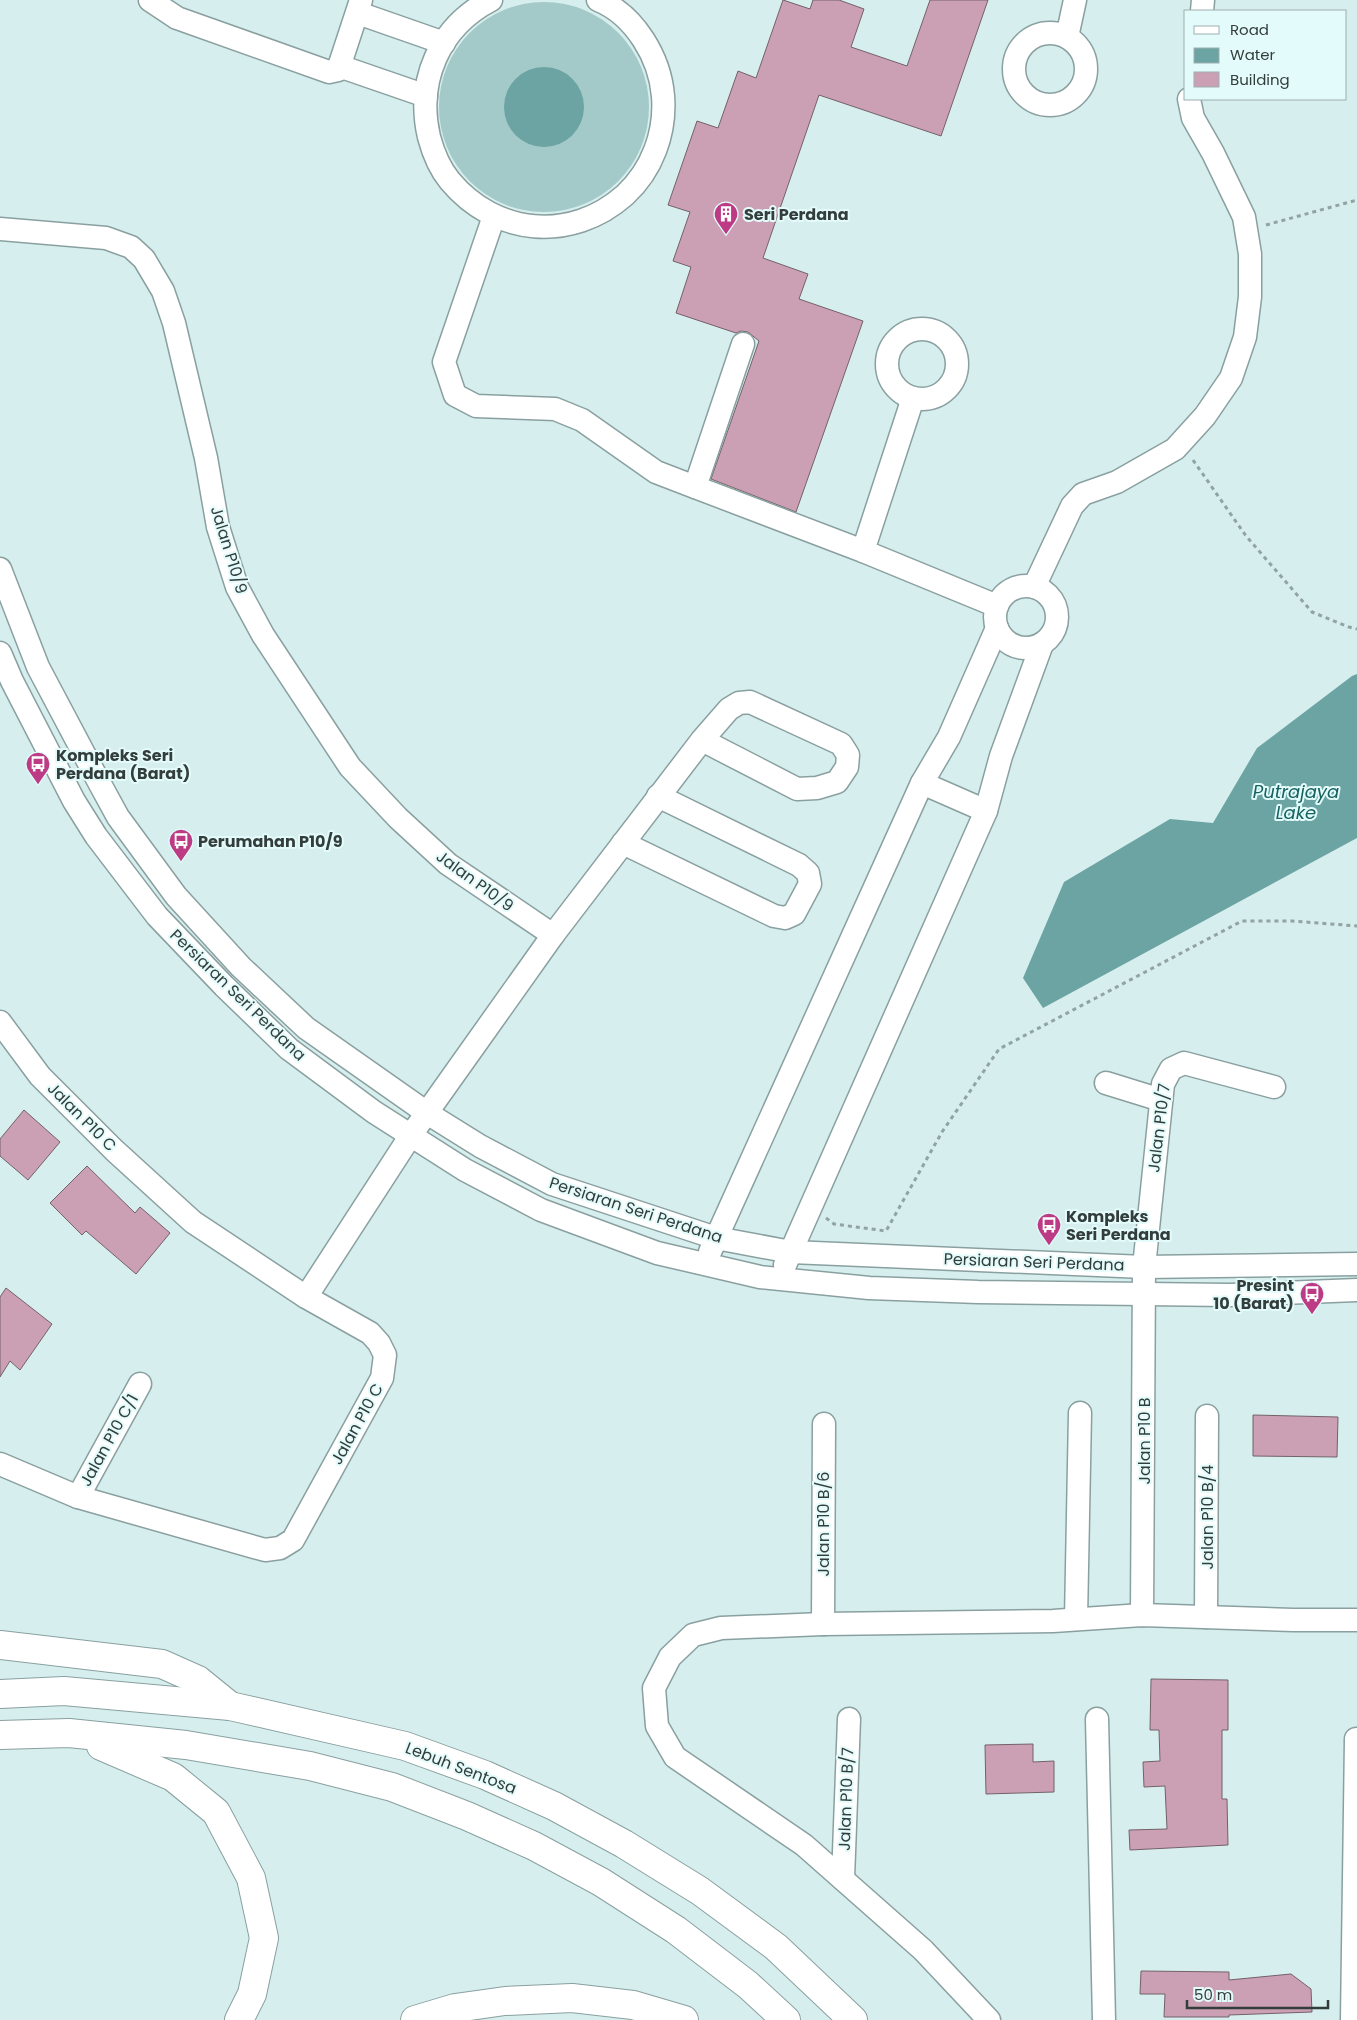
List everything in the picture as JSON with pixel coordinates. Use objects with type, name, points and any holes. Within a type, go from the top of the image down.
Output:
[{"type":"main road","points":[[0,1645],[162,1664],[198,1680],[230,1706]]},
{"type":"main road","name":"Lebuh Sentosa","points":[[0,1694],[64,1691],[230,1706],[405,1746],[485,1775],[554,1806],[624,1844],[700,1891],[776,1947],[854,2020]]},
{"type":"main road","points":[[69,1733],[131,1757],[173,1777],[216,1812],[251,1878],[264,1938],[252,1994],[239,2020]]},
{"type":"main road","points":[[0,1735],[69,1733],[186,1745],[310,1766],[392,1787],[467,1816],[534,1846],[601,1882],[676,1930],[748,1985],[786,2020]]},
{"type":"main road","points":[[415,2020],[455,2008],[505,2001],[572,1998],[633,2006],[684,2020]]},
{"type":"street","points":[[150,0],[177,18],[320,69],[334,72],[340,66],[360,7],[444,43]]},
{"type":"street","points":[[492,0],[480,6],[462,20],[444,43],[432,67],[426,96],[425,118],[432,150],[449,180],[470,201],[494,216],[516,224],[544,227],[565,225],[583,220],[603,211],[630,191],[648,167],[662,130],[664,106],[662,86],[655,60],[643,38],[626,18],[598,0]]},
{"type":"street","points":[[1067,37],[1075,0]]},
{"type":"street","points":[[340,66],[426,96]]},
{"type":"street","points":[[1034,587],[1072,506],[1083,494],[1117,482],[1175,449],[1205,416],[1231,378],[1245,337],[1250,297],[1250,254],[1244,217],[1213,152],[1193,118],[1189,100]]},
{"type":"street","points":[[494,216],[444,362],[455,396],[476,406],[555,409],[582,420],[656,472],[863,551],[997,606]]},
{"type":"street","name":"Jalan P10/9","points":[[0,229],[106,238],[131,248],[144,259],[163,291],[174,324],[206,458],[218,526],[237,588],[263,635],[350,768],[398,818],[448,864],[553,935]]},
{"type":"street","points":[[695,487],[743,344]]},
{"type":"street","points":[[863,551],[913,398]]},
{"type":"street","name":"Persiaran Seri Perdana","points":[[0,569],[38,667],[100,784],[118,817],[176,896],[241,967],[306,1028],[427,1112],[480,1146],[552,1184],[716,1238],[792,1252],[1144,1267],[1357,1264]]},
{"type":"street","points":[[778,1279],[792,1252],[986,811],[1001,756],[1042,644],[1052,633],[1056,624],[1056,613],[1051,599],[1034,587],[1014,588],[1005,594],[997,606],[994,619],[997,628],[1006,642],[1017,647],[1031,648],[1042,644]]},
{"type":"street","points":[[705,1264],[922,783],[950,737],[997,628]]},
{"type":"street","name":"Persiaran Seri Perdana","points":[[0,653],[12,681],[74,801],[96,836],[157,916],[224,986],[289,1050],[374,1112],[465,1170],[541,1210],[657,1253],[760,1277],[869,1288],[1144,1295],[1230,1295],[1357,1290]]},
{"type":"street","points":[[306,1298],[411,1135],[553,935],[658,796],[702,740],[729,709],[739,703],[750,702],[841,744],[848,755],[847,767],[837,782],[817,788],[797,789],[702,740]]},
{"type":"street","points":[[922,783],[986,811]]},
{"type":"street","points":[[623,843],[774,916],[785,918],[794,914],[810,884],[808,873],[799,865],[658,796]]},
{"type":"street","name":"Jalan P10 C","points":[[0,1022],[40,1076],[114,1150],[193,1222],[306,1298],[370,1333],[379,1343],[385,1355],[382,1378],[293,1540],[280,1548],[265,1550],[78,1497],[0,1464]]},
{"type":"street","name":"Jalan P10/7","points":[[1144,1267],[1163,1084],[1171,1069],[1184,1063],[1274,1086]]},
{"type":"street","points":[[1106,1083],[1161,1100]]},
{"type":"street","name":"Jalan P10 B","points":[[1142,1615],[1144,1267]]},
{"type":"street","name":"Jalan P10 C/1","points":[[78,1497],[140,1384]]},
{"type":"street","points":[[1076,1619],[1080,1413]]},
{"type":"street","name":"Jalan P10 B/4","points":[[1206,1617],[1207,1416]]},
{"type":"street","name":"Jalan P10 B/6","points":[[823,1624],[824,1424]]},
{"type":"street","points":[[989,2020],[923,1950],[804,1845],[674,1757],[657,1726],[654,1688],[670,1657],[693,1635],[720,1628],[1076,1619],[1142,1615],[1357,1620]]},
{"type":"street","name":"Jalan P10 B/7","points":[[843,1879],[850,1719]]},
{"type":"street","points":[[1097,1720],[1104,2020]]},
{"type":"street","points":[[1352,2020],[1356,1739]]},
{"type":"path","points":[[1246,230],[1357,200]]},
{"type":"path","points":[[1181,443],[1246,536],[1312,612],[1349,627],[1357,628]]},
{"type":"path","points":[[810,1210],[834,1224],[886,1231],[942,1132],[999,1049],[1242,921],[1292,921],[1357,926]]},
{"type":"shaded area","points":[[544,2],[564,4],[584,10],[602,20],[618,33],[631,49],[641,67],[647,87],[649,107],[647,127],[641,147],[631,165],[618,181],[602,194],[584,204],[564,210],[544,212],[524,210],[504,204],[486,194],[470,181],[457,165],[447,147],[441,127],[439,107],[441,87],[447,67],[457,49],[470,33],[486,20],[504,10],[524,4]]},
{"type":"water","points":[[544,67],[559,70],[572,79],[581,92],[584,107],[581,122],[572,135],[559,144],[544,147],[529,144],[516,135],[507,122],[504,107],[507,92],[516,79],[529,70]]},
{"type":"water","name":"Putrajaya Lake","points":[[1357,674],[1357,838],[1043,1008],[1023,978],[1064,882],[1170,819],[1213,823],[1257,748]]},
{"type":"building","name":"Seri Perdana","points":[[783,0],[810,9],[813,0],[839,0],[864,9],[851,47],[907,66],[930,0],[988,0],[941,136],[819,95],[763,258],[808,274],[799,299],[863,321],[796,512],[711,479],[759,341],[748,332],[741,331],[736,333],[676,313],[691,267],[673,261],[690,212],[668,205],[697,121],[718,128],[738,71],[756,78]]},
{"type":"building","points":[[24,1110],[60,1142],[28,1180],[0,1156],[0,1139]]},
{"type":"building","points":[[87,1166],[135,1213],[140,1207],[170,1233],[136,1274],[86,1231],[82,1235],[50,1203]]},
{"type":"building","points":[[6,1288],[52,1324],[20,1370],[10,1361],[0,1377],[0,1297]]},
{"type":"building","points":[[1253,1415],[1338,1417],[1337,1457],[1253,1456]]},
{"type":"building","points":[[1151,1679],[1228,1680],[1228,1730],[1222,1730],[1222,1799],[1227,1799],[1228,1845],[1130,1850],[1129,1830],[1167,1829],[1165,1786],[1144,1787],[1143,1762],[1160,1761],[1159,1730],[1150,1730]]},
{"type":"building","points":[[1033,1744],[1033,1762],[1054,1761],[1054,1792],[986,1794],[985,1745]]},
{"type":"building","points":[[1141,1971],[1229,1972],[1229,1980],[1291,1974],[1311,1989],[1312,2012],[1229,2015],[1229,2017],[1164,2017],[1165,1994],[1140,1994]]},
{"type":"place","name":"Seri Perdana","points":[[726,235]]},
{"type":"place","name":"Kompleks Seri Perdana (Barat)","points":[[38,785]]},
{"type":"place","name":"Perumahan P10/9","points":[[181,862]]},
{"type":"place","name":"Kompleks Seri Perdana","points":[[1049,1246]]},
{"type":"place","name":"Presint 10 (Barat)","points":[[1312,1315]]}]
